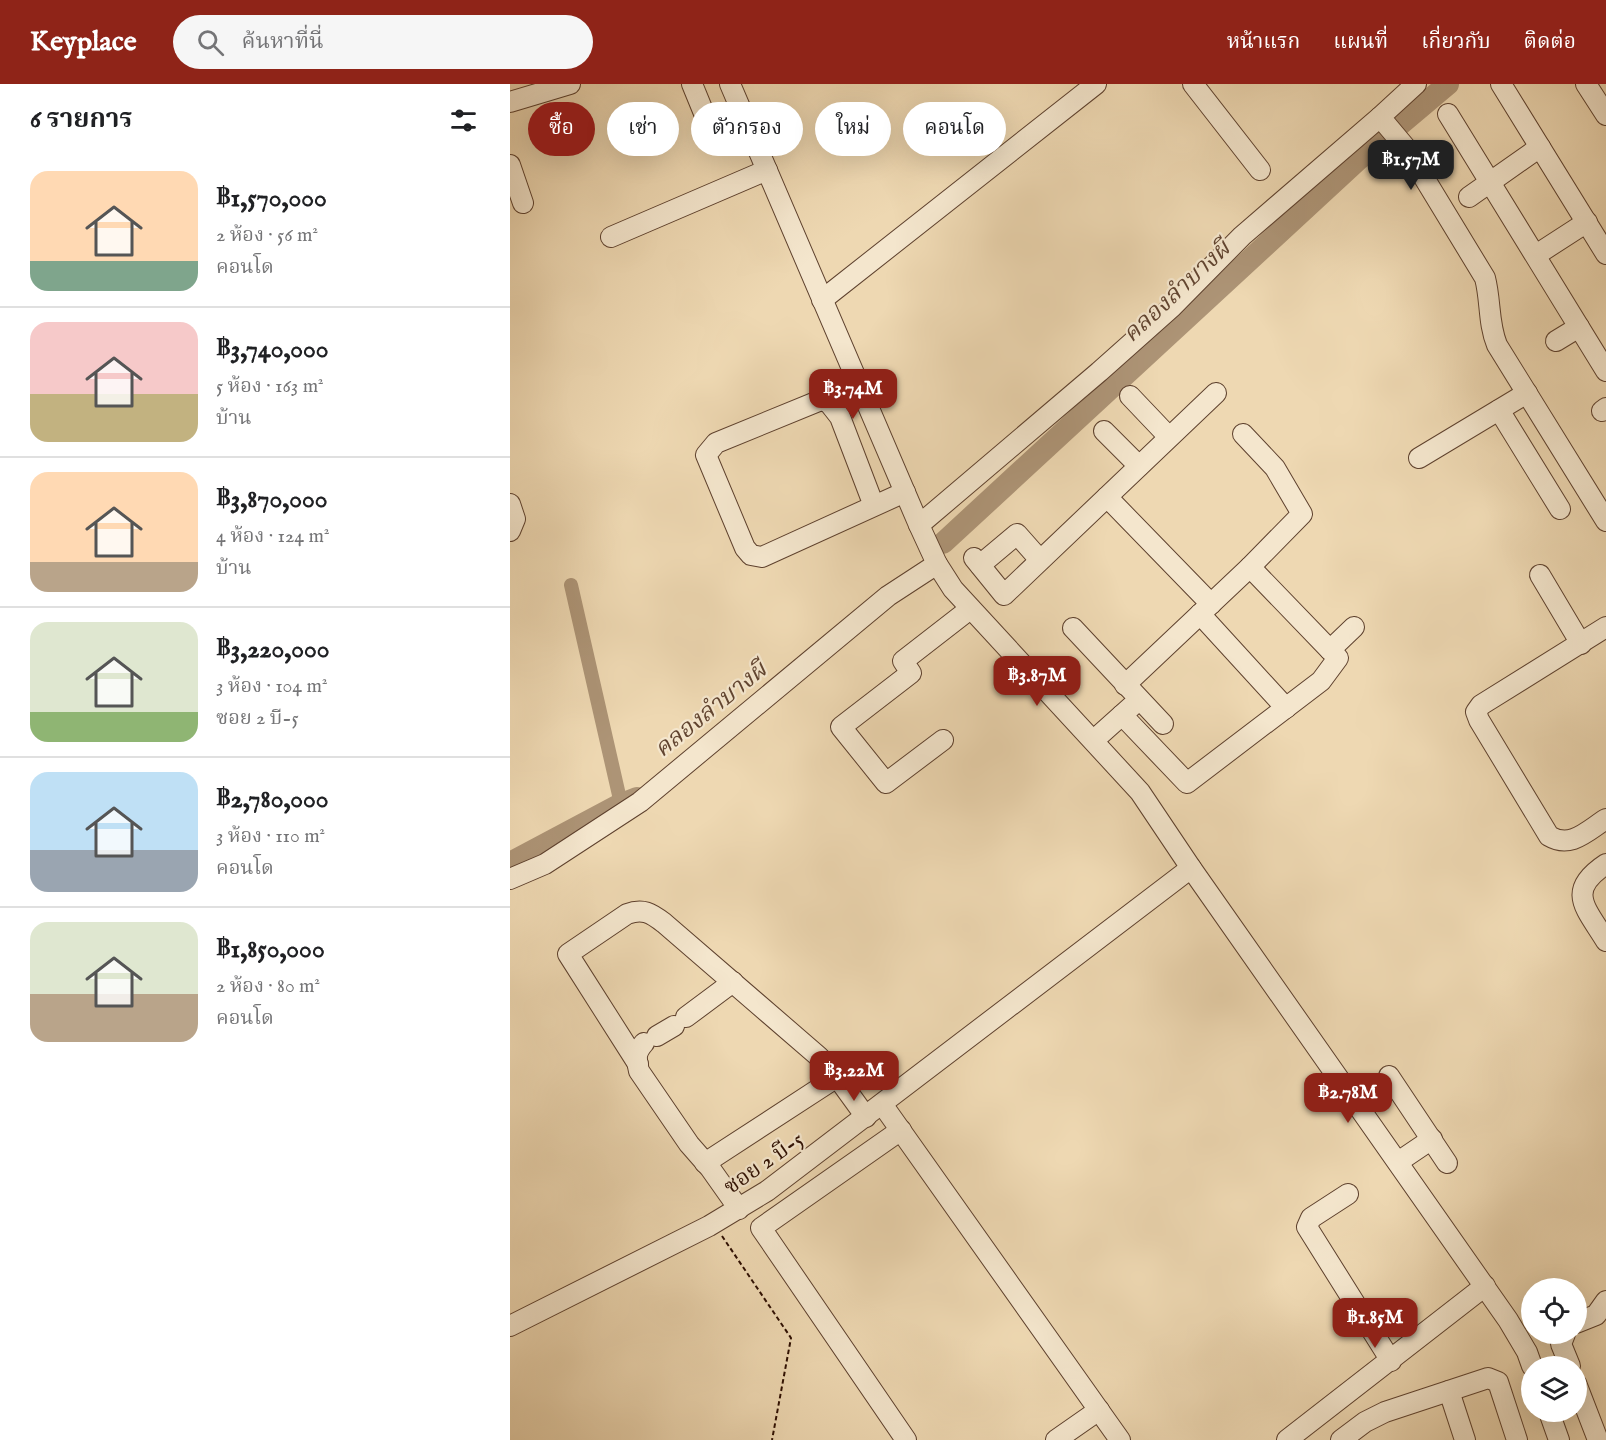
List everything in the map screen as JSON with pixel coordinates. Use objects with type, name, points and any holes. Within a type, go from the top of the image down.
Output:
[{"type":"street","points":[[510,102],[570,84]]},
{"type":"street","points":[[692,84],[699,102]]},
{"type":"street","points":[[730,84],[738,102]]},
{"type":"street","points":[[822,300],[1096,84]]},
{"type":"street","points":[[1193,84],[1260,170]]},
{"type":"street","points":[[919,525],[1100,372],[1172,307],[1242,236],[1416,84]]},
{"type":"street","points":[[1502,84],[1606,254]]},
{"type":"street","points":[[1586,84],[1606,115]]},
{"type":"street","points":[[1448,114],[1606,371]]},
{"type":"street","points":[[1380,117],[1406,148],[1485,278],[1490,297],[1490,329],[1497,345],[1606,521]]},
{"type":"street","points":[[1469,197],[1540,147]]},
{"type":"street","points":[[761,156],[937,564],[953,589],[970,609],[1140,792],[1485,1286],[1528,1356]]},
{"type":"street","points":[[510,165],[523,204]]},
{"type":"street","points":[[611,237],[767,170]]},
{"type":"street","points":[[1536,255],[1587,222]]},
{"type":"street","points":[[1556,341],[1579,327]]},
{"type":"street","points":[[1040,560],[1017,534],[977,561],[1004,595],[1216,393]]},
{"type":"street","points":[[1419,458],[1527,393]]},
{"type":"street","points":[[1130,396],[1169,437]]},
{"type":"street","points":[[874,506],[840,417],[830,403],[821,400],[716,443],[706,455],[751,555],[762,557],[905,492]]},
{"type":"street","points":[[1499,410],[1560,509]]},
{"type":"street","points":[[1104,431],[1139,466]]},
{"type":"street","points":[[1125,685],[1250,567],[1302,514],[1275,468],[1243,434]]},
{"type":"street","points":[[1107,497],[1205,609],[1286,708]]},
{"type":"street","points":[[510,504],[515,519],[510,531]]},
{"type":"street","points":[[510,879],[545,864],[640,802],[888,596],[937,564]]},
{"type":"street","points":[[1122,715],[1187,783],[1321,681],[1338,658],[1250,567]]},
{"type":"street","points":[[1540,575],[1581,644]]},
{"type":"street","points":[[943,740],[886,783],[841,727],[911,673],[903,661],[970,609]]},
{"type":"street","points":[[1330,650],[1354,627]]},
{"type":"street","points":[[1606,627],[1481,705],[1476,712],[1549,836],[1560,842],[1571,841],[1606,819]]},
{"type":"street","points":[[1073,628],[1138,700],[1163,724]]},
{"type":"street","points":[[1094,740],[1138,700]]},
{"type":"street","points":[[1606,864],[1589,877],[1582,888],[1583,903],[1606,941]]},
{"type":"street","name":"ซอย 2 บี-5","points":[[510,1326],[714,1223],[767,1191],[1191,868]]},
{"type":"street","points":[[638,1064],[568,954],[636,910],[649,912],[805,1044],[837,1077],[866,1117]]},
{"type":"street","points":[[733,982],[637,1050],[639,1071],[689,1144],[739,1209]]},
{"type":"street","points":[[1389,1076],[1447,1163]]},
{"type":"street","points":[[705,1163],[837,1077]]},
{"type":"street","points":[[882,1104],[1120,1440]]},
{"type":"street","points":[[901,1130],[761,1228],[906,1440]]},
{"type":"street","points":[[1398,1162],[1432,1139]]},
{"type":"street","points":[[1348,1194],[1311,1218],[1307,1227],[1391,1361]]},
{"type":"street","points":[[1287,1440],[1485,1286]]},
{"type":"street","points":[[1587,1319],[1596,1315],[1606,1301]]},
{"type":"street","points":[[1341,1440],[1376,1416],[1449,1391],[1494,1379],[1500,1388],[1517,1440]]},
{"type":"street","points":[[1449,1391],[1466,1440]]},
{"type":"street","points":[[1056,1440],[1099,1410]]},
{"type":"street","points":[[1587,1410],[1599,1440]]},
{"type":"street","points":[[1553,1422],[1559,1440]]},
{"type":"path","points":[[714,1223],[791,1338],[772,1440]]},
{"type":"waterway","name":"คลองลำบางผี","points":[[943,543],[1359,159],[1448,84]]},
{"type":"waterway","points":[[571,585],[619,795],[619,805]]},
{"type":"waterway","name":"คลองลำบางผี","points":[[510,863],[619,805],[637,798]]}]
